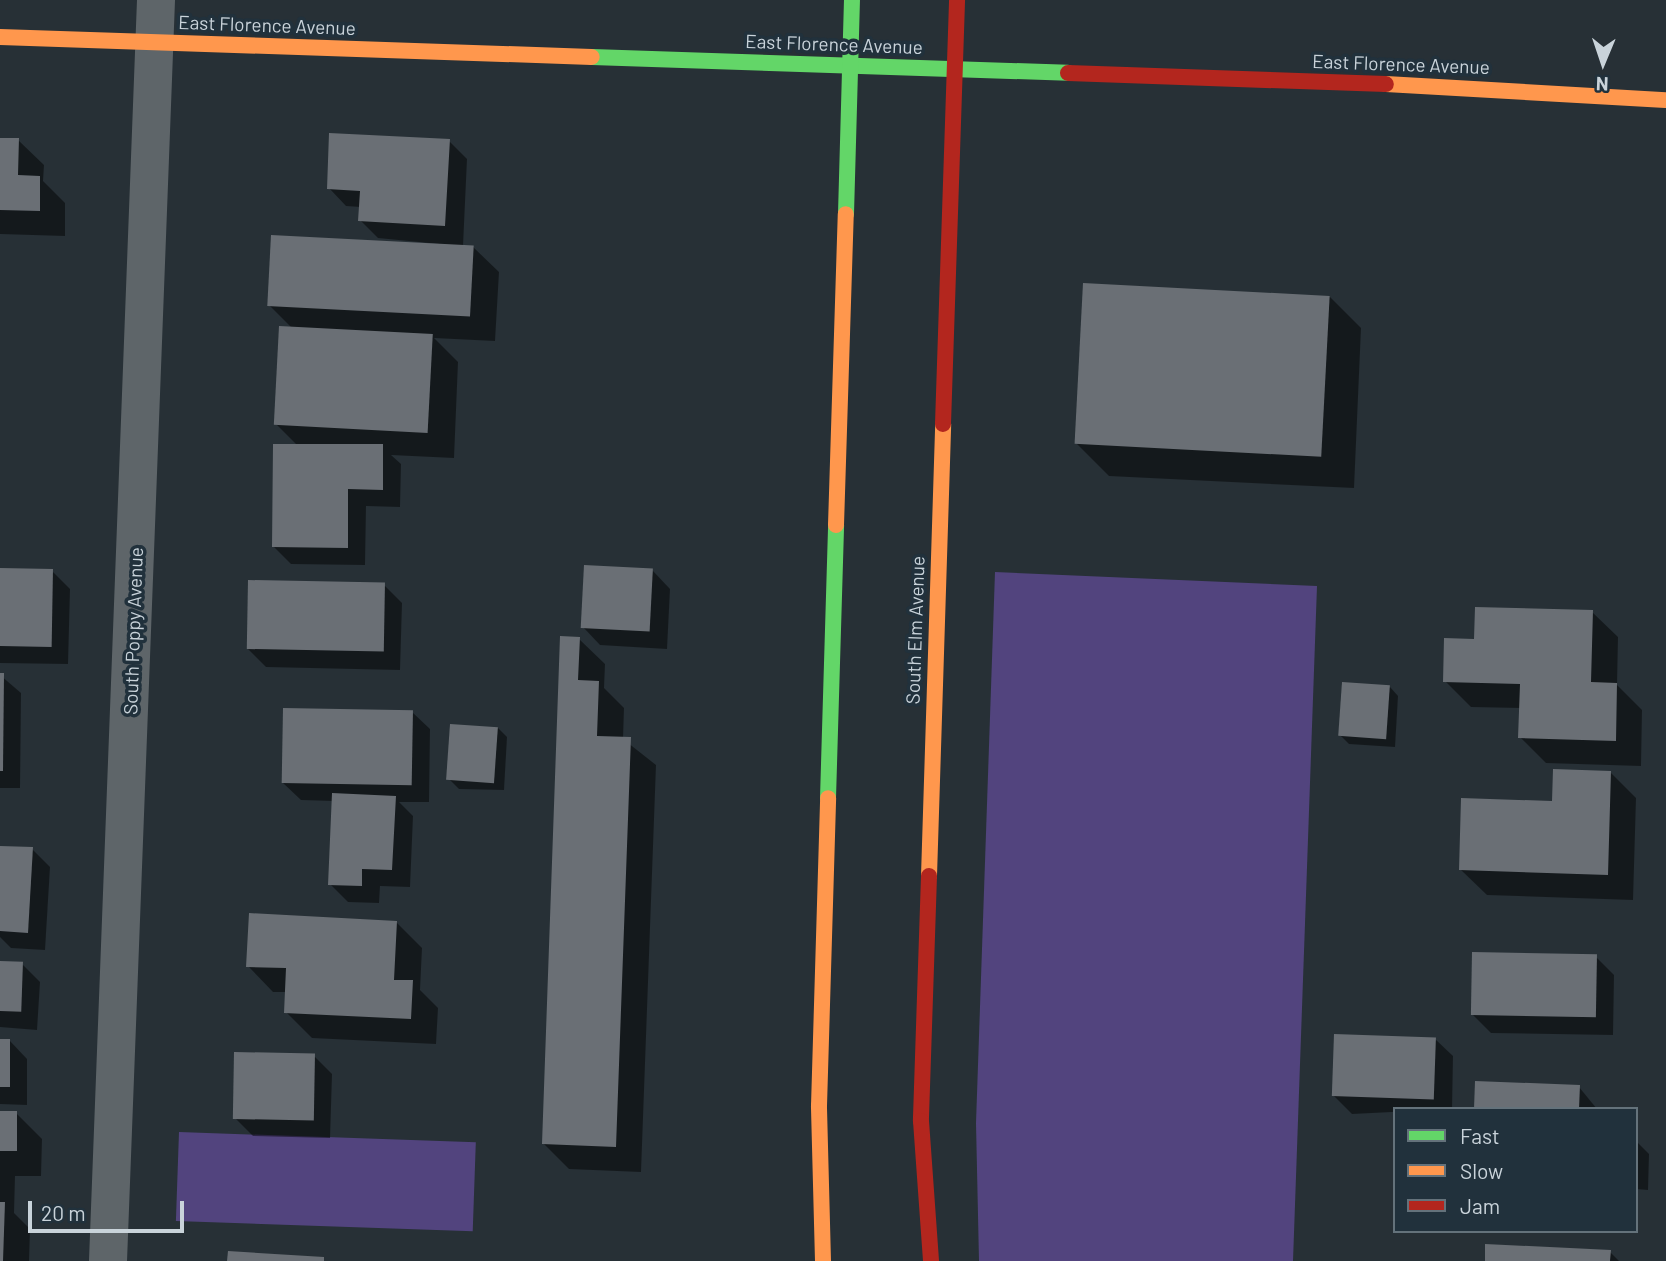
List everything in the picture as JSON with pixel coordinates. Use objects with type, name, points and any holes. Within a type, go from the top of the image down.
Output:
[{"type":"main road","points":[[823,1261],[819,1106],[852,0]]},
{"type":"main road","name":"South Elm Avenue","points":[[931,1261],[921,1121],[957,0]]},
{"type":"main road","name":"East Florence Avenue","points":[[0,37],[849,65],[1666,100]]},
{"type":"street","name":"South Poppy Avenue","points":[[108,1261],[156,0]]},
{"type":"shaded area","points":[[995,572],[1317,586],[1293,1261],[979,1261],[976,1123]]},
{"type":"shaded area","points":[[179,1132],[476,1142],[473,1231],[176,1221]]},
{"type":"building","points":[[329,133],[450,139],[445,226],[358,221],[360,191],[327,189]]},
{"type":"building","points":[[0,138],[19,138],[18,175],[40,176],[40,211],[0,210]]},
{"type":"building","points":[[271,235],[474,246],[470,317],[267,306]]},
{"type":"building","points":[[1083,283],[1330,296],[1321,457],[1075,444]]},
{"type":"building","points":[[279,326],[433,334],[428,433],[274,425]]},
{"type":"building","points":[[273,444],[383,444],[383,490],[348,489],[348,548],[272,547]]},
{"type":"building","points":[[584,565],[653,569],[650,632],[581,628]]},
{"type":"building","points":[[0,568],[53,569],[52,647],[0,646]]},
{"type":"building","points":[[248,580],[385,582],[384,651],[247,649]]},
{"type":"building","points":[[1475,607],[1593,610],[1591,682],[1617,683],[1616,741],[1518,738],[1520,684],[1443,682],[1444,638],[1474,639]]},
{"type":"building","points":[[560,636],[580,637],[578,680],[599,681],[597,736],[631,737],[616,1147],[542,1144]]},
{"type":"building","points":[[0,673],[4,673],[3,771],[0,771]]},
{"type":"building","points":[[1342,682],[1390,685],[1386,739],[1338,736]]},
{"type":"building","points":[[283,708],[413,710],[412,785],[282,783]]},
{"type":"building","points":[[450,724],[498,727],[494,783],[446,780]]},
{"type":"building","points":[[1553,769],[1611,771],[1608,875],[1459,870],[1461,798],[1552,801]]},
{"type":"building","points":[[332,793],[396,796],[392,870],[362,869],[362,886],[328,885]]},
{"type":"building","points":[[0,846],[33,847],[28,933],[0,931]]},
{"type":"building","points":[[249,913],[397,921],[394,980],[413,980],[411,1019],[284,1013],[286,968],[246,967]]},
{"type":"building","points":[[1472,952],[1597,954],[1596,1017],[1471,1015]]},
{"type":"building","points":[[0,961],[23,962],[21,1012],[0,1011]]},
{"type":"building","points":[[1334,1034],[1436,1038],[1434,1100],[1332,1096]]},
{"type":"building","points":[[0,1039],[10,1039],[10,1087],[0,1087]]},
{"type":"building","points":[[234,1052],[315,1053],[314,1120],[233,1119]]},
{"type":"building","points":[[1475,1081],[1580,1085],[1579,1107],[1474,1107]]},
{"type":"building","points":[[0,1111],[17,1111],[17,1151],[0,1151]]},
{"type":"building","points":[[0,1202],[5,1202],[3,1261],[0,1261]]},
{"type":"building","points":[[1485,1244],[1611,1250],[1610,1261],[1485,1261]]},
{"type":"building","points":[[228,1251],[324,1257],[324,1261],[227,1261]]},
{"type":"traffic: fast","points":[[846,214],[852,0]]},
{"type":"traffic: fast","points":[[592,57],[1068,73]]},
{"type":"traffic: fast","points":[[828,798],[836,525]]},
{"type":"traffic: slow","points":[[0,37],[592,57]]},
{"type":"traffic: slow","points":[[1386,84],[1666,100]]},
{"type":"traffic: slow","points":[[836,525],[846,214]]},
{"type":"traffic: slow","points":[[929,876],[943,424]]},
{"type":"traffic: slow","points":[[823,1261],[819,1106],[828,798]]},
{"type":"traffic: jam","points":[[943,424],[957,0]]},
{"type":"traffic: jam","points":[[1068,73],[1386,84]]},
{"type":"traffic: jam","points":[[929,876],[921,1121],[931,1261]]}]
